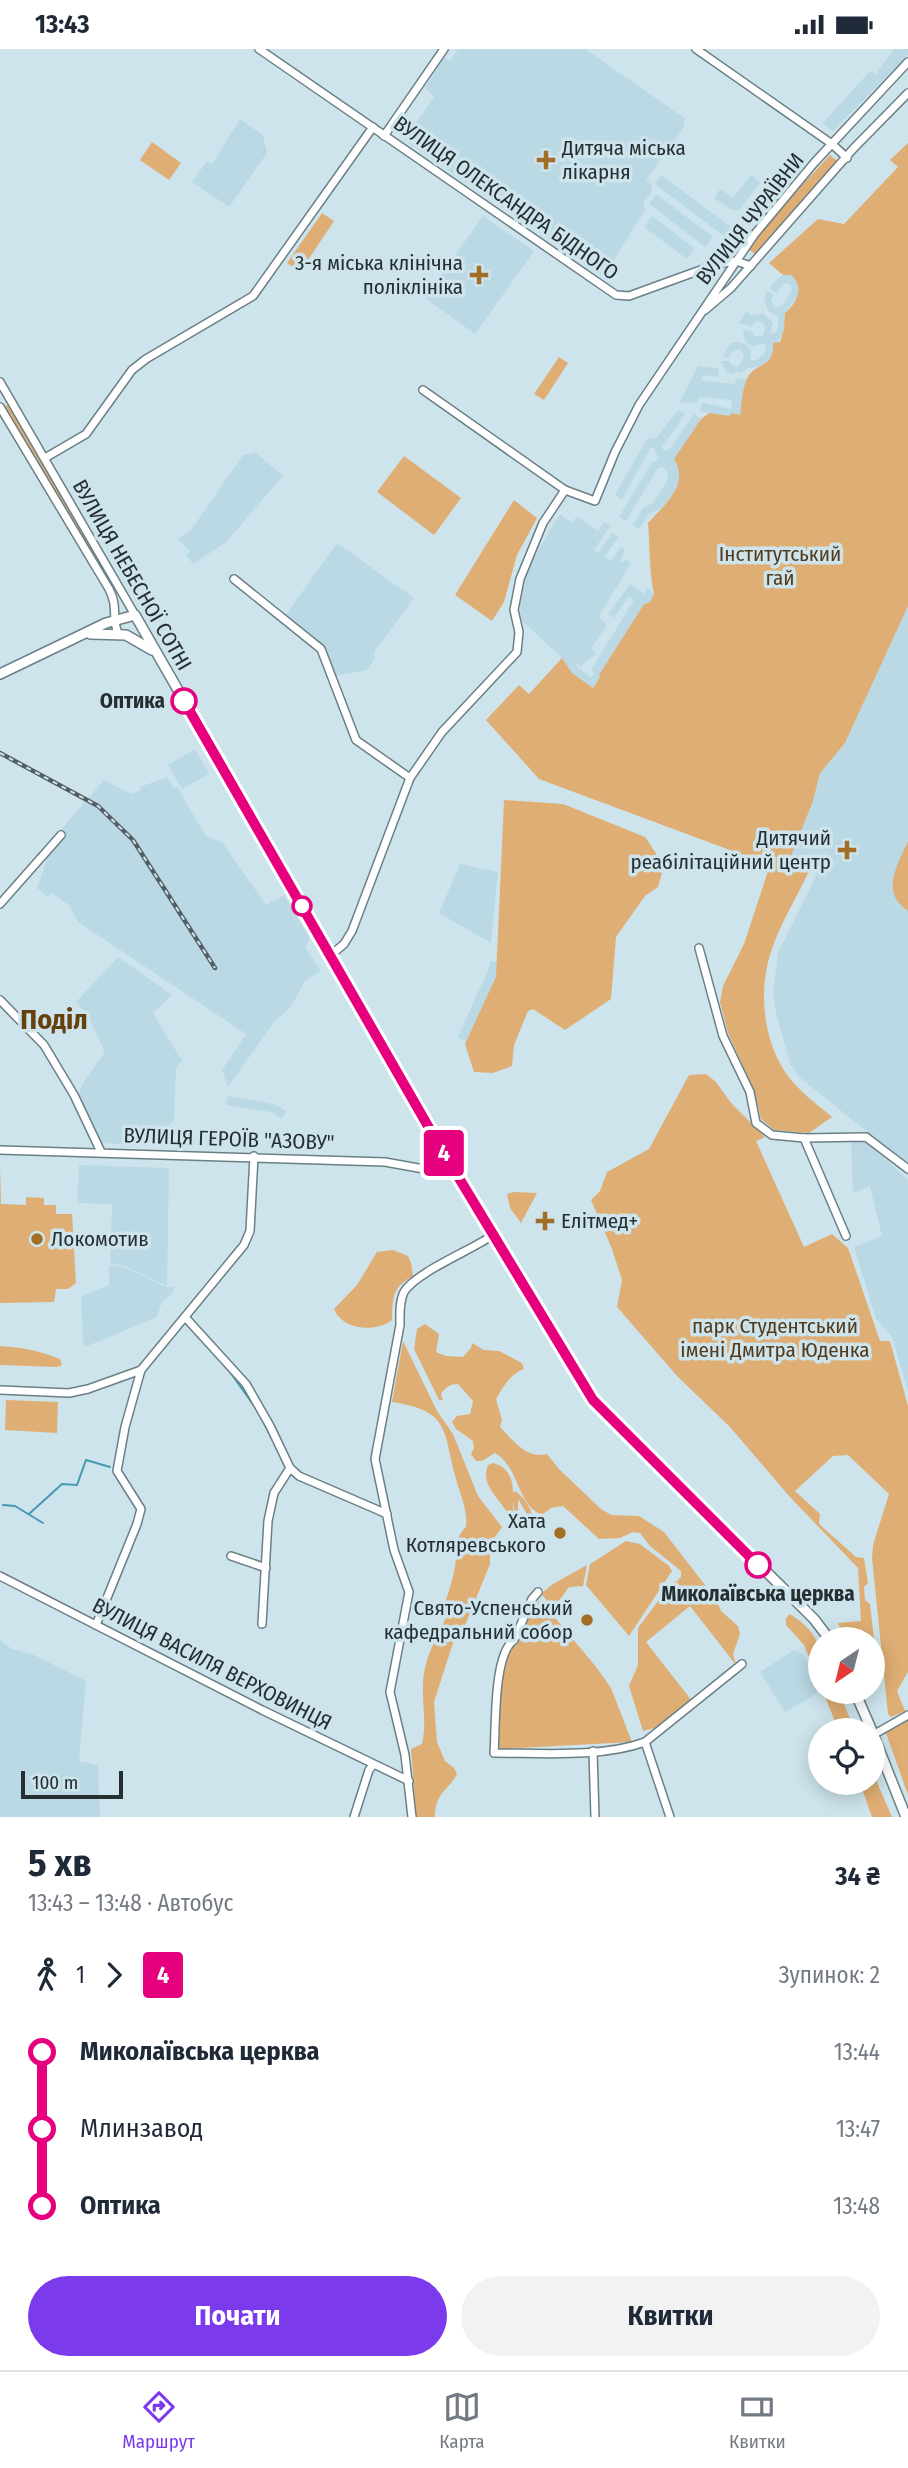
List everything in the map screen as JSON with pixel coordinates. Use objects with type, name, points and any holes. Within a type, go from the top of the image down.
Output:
[{"type":"main road","points":[[0,674],[115,619],[135,615]]},
{"type":"main road","name":"ВУЛИЦЯ НЕБЕСНОЇ СОТНІ","points":[[135,615],[457,1175],[593,1400],[820,1627]]},
{"type":"main road","points":[[130,637],[144,632]]},
{"type":"main road","points":[[78,636],[118,633],[156,653]]},
{"type":"main road","points":[[885,1764],[906,1817]]},
{"type":"street","name":"ВУЛИЦЯ ОЛЕКСАНДРА БІДНОГО","points":[[259,49],[616,295],[629,296],[717,264],[736,261]]},
{"type":"street","points":[[384,136],[444,49]]},
{"type":"street","points":[[696,49],[832,144]]},
{"type":"street","name":"ВУЛИЦЯ ЧУРАЇВНИ","points":[[565,490],[595,502],[615,452],[639,405],[736,261],[782,199],[908,62]]},
{"type":"street","name":"ВУЛИЦЯ ЧУРАЇВНИ","points":[[697,317],[731,288],[908,93]]},
{"type":"street","points":[[45,459],[86,434],[132,370],[146,359],[253,296],[373,127]]},
{"type":"street","name":"ВУЛИЦЯ ЧУРАЇВНИ","points":[[832,144],[847,158]]},
{"type":"street","points":[[736,261],[751,266]]},
{"type":"street","name":"ВУЛИЦЯ НЕБЕСНОЇ СОТНІ","points":[[0,383],[135,615]]},
{"type":"street","points":[[331,955],[344,944],[352,931],[410,778],[442,732],[517,652],[519,632],[514,610],[520,579],[543,523],[565,490],[423,390]]},
{"type":"street","points":[[0,405],[9,398]]},
{"type":"street","name":"ВУЛИЦЯ НЕБЕСНОЇ СОТНІ","points":[[0,405],[105,582],[115,602],[118,633]]},
{"type":"street","points":[[105,582],[111,583],[113,577]]},
{"type":"street","points":[[234,579],[321,649],[356,740],[410,778]]},
{"type":"street","points":[[0,904],[61,835]]},
{"type":"street","points":[[699,948],[723,1036],[750,1093],[756,1123],[772,1135],[804,1138],[866,1136],[908,1169]]},
{"type":"street","points":[[0,1000],[44,1045],[74,1095],[101,1152]]},
{"type":"street","points":[[804,1138],[846,1236]]},
{"type":"street","name":"ВУЛИЦЯ ГЕРОЇВ \"АЗОВУ\"","points":[[0,1150],[384,1162],[457,1175]]},
{"type":"street","points":[[96,1625],[141,1509],[117,1471],[125,1427],[141,1370],[244,1245],[250,1231],[254,1156]]},
{"type":"street","points":[[412,1817],[409,1780],[390,1692],[409,1592],[394,1550],[375,1459],[400,1325],[402,1297],[410,1285],[493,1235]]},
{"type":"street","points":[[185,1317],[246,1384],[290,1468],[299,1476],[387,1514]]},
{"type":"street","points":[[0,1390],[69,1393],[141,1370]]},
{"type":"street","points":[[262,1624],[268,1521],[274,1493],[290,1468]]},
{"type":"street","points":[[231,1556],[266,1568]]},
{"type":"street","name":"ВУЛИЦЯ ВАСИЛЯ ВЕРХОВИНЦЯ","points":[[0,1576],[373,1765],[409,1780]]},
{"type":"street","points":[[538,1592],[531,1599],[514,1640],[509,1643],[501,1661],[494,1753],[593,1751],[645,1742],[742,1664]]},
{"type":"street","points":[[885,1727],[908,1715]]},
{"type":"street","points":[[645,1742],[670,1817]]},
{"type":"street","points":[[593,1751],[595,1817]]},
{"type":"street","points":[[354,1817],[373,1765]]},
{"type":"shaded area","name":"Дитяча міська лікарня","points":[[458,49],[585,49],[686,119],[683,124],[685,126],[646,180],[652,185],[651,193],[643,203],[645,210],[603,277],[404,140],[434,97],[425,88],[444,57],[450,61]]},
{"type":"shaded area","points":[[894,49],[908,49],[908,55],[833,131],[823,123],[870,71],[876,74]]},
{"type":"shaded area","points":[[240,119],[263,135],[267,153],[229,207],[192,182],[207,161],[212,164]]},
{"type":"shaded area","points":[[661,175],[731,227],[724,236],[655,184]]},
{"type":"shaded area","points":[[751,175],[760,182],[740,209],[732,210],[714,198],[720,189],[733,198]]},
{"type":"shaded area","points":[[656,194],[713,237],[705,247],[649,204]]},
{"type":"shaded area","name":"3-я міська клінічна поліклініка","points":[[483,216],[534,251],[475,334],[425,298]]},
{"type":"shaded area","points":[[652,216],[694,248],[687,259],[644,227]]},
{"type":"shaded area","points":[[783,275],[790,275],[798,281],[798,295],[785,313],[784,329],[771,358],[763,366],[748,368],[741,373],[736,372],[733,375],[726,372],[721,361],[730,361],[730,364],[738,367],[744,357],[738,349],[729,357],[723,357],[729,344],[745,344],[751,351],[751,361],[764,354],[766,343],[752,346],[748,344],[743,330],[750,330],[755,337],[763,335],[763,322],[756,321],[751,327],[739,323],[746,311],[751,315],[763,313],[773,323],[771,333],[775,333],[778,316],[768,311],[764,299],[767,291],[774,295],[771,301],[776,308],[785,302],[792,289],[790,284],[785,283],[776,293],[770,288]]},
{"type":"shaded area","points":[[698,366],[719,369],[718,377],[703,375],[702,381],[735,384],[736,378],[746,379],[740,415],[731,417],[700,411],[702,403],[731,409],[732,400],[700,397],[696,403],[680,402]]},
{"type":"shaded area","points":[[678,410],[685,414],[661,445],[664,451],[671,448],[694,414],[701,419],[674,459],[680,468],[680,482],[661,509],[650,513],[639,529],[633,525],[643,508],[654,502],[668,479],[667,470],[661,467],[657,469],[626,521],[619,517],[652,462],[658,460],[654,448],[651,447],[622,499],[615,495],[647,439],[657,437]]},
{"type":"shaded area","points":[[255,452],[283,476],[226,542],[193,564],[186,555],[190,551],[177,539],[191,530],[243,455]]},
{"type":"shaded area","points":[[560,514],[572,523],[577,516],[598,531],[604,522],[610,526],[594,550],[598,553],[612,533],[618,537],[604,558],[612,560],[621,546],[625,550],[620,561],[623,563],[625,559],[631,563],[599,616],[607,625],[591,648],[596,654],[580,667],[577,662],[577,667],[591,677],[595,673],[591,670],[634,600],[629,596],[614,618],[608,614],[630,584],[644,594],[648,589],[654,594],[650,602],[644,604],[593,688],[572,673],[562,658],[521,620],[520,602],[525,578],[535,555]]},
{"type":"shaded area","points":[[337,543],[414,598],[374,652],[375,659],[367,670],[334,676],[323,648],[285,616]]},
{"type":"shaded area","points":[[908,606],[908,1165],[798,1076],[790,1063],[773,994],[778,953],[817,874],[789,860],[813,801],[820,773],[845,743]]},
{"type":"shaded area","points":[[195,749],[209,774],[182,789],[168,765]]},
{"type":"shaded area","points":[[167,777],[174,788],[177,787],[206,836],[222,842],[266,905],[284,895],[310,939],[305,947],[321,971],[305,981],[290,1008],[274,1022],[228,1087],[222,1070],[281,983],[246,1034],[78,922],[70,906],[52,893],[48,897],[37,888],[55,836],[104,780],[131,794],[141,790],[140,787]]},
{"type":"shaded area","points":[[460,864],[498,872],[491,943],[439,913]]},
{"type":"shaded area","points":[[118,957],[172,995],[153,1013],[183,1059],[176,1069],[174,1120],[148,1145],[100,1143],[79,1098],[81,1086],[105,1052],[88,1015],[76,1002]]},
{"type":"shaded area","points":[[490,961],[506,963],[473,1054],[466,1042],[458,1037]]},
{"type":"shaded area","points":[[228,1096],[274,1104],[286,1111],[282,1119],[271,1112],[226,1105]]},
{"type":"shaded area","points":[[851,1141],[867,1143],[908,1180],[908,1391],[892,1337],[876,1319],[854,1247],[882,1236],[870,1186],[853,1193]]},
{"type":"shaded area","points":[[79,1165],[169,1168],[167,1286],[124,1266],[110,1263],[112,1204],[77,1203]]},
{"type":"shaded area","points":[[109,1265],[124,1267],[166,1287],[174,1287],[173,1293],[162,1302],[157,1317],[85,1347],[81,1297],[109,1285]]},
{"type":"shaded area","points":[[0,1640],[12,1649],[34,1655],[86,1681],[79,1761],[98,1765],[100,1817],[0,1817]]},
{"type":"shaded area","points":[[794,1650],[804,1655],[808,1663],[808,1699],[785,1712],[760,1672]]},
{"type":"green space","points":[[152,142],[181,163],[169,180],[140,160]]},
{"type":"green space","name":"Інститутський гай","points":[[908,143],[908,606],[845,743],[820,773],[813,801],[789,861],[809,871],[784,919],[767,965],[764,1000],[769,1035],[775,1052],[792,1081],[832,1117],[809,1133],[774,1130],[761,1119],[754,1090],[728,1033],[720,1002],[723,986],[744,944],[770,865],[539,779],[486,720],[519,685],[529,694],[562,658],[572,673],[593,688],[644,604],[650,602],[654,594],[648,523],[668,501],[677,486],[678,468],[674,459],[701,419],[709,413],[740,415],[749,375],[770,358],[773,343],[780,342],[785,313],[796,300],[798,285],[791,275],[783,275],[769,263],[818,219],[844,224],[898,167],[890,160]]},
{"type":"green space","points":[[830,155],[837,161],[756,255],[748,249],[790,198]]},
{"type":"green space","points":[[322,213],[334,221],[300,272],[287,263]]},
{"type":"green space","points":[[559,357],[568,363],[544,400],[534,394]]},
{"type":"green space","points":[[6,405],[10,406],[110,580],[106,580],[5,408]]},
{"type":"green space","points":[[404,456],[461,498],[434,535],[377,492]]},
{"type":"green space","points":[[514,500],[537,518],[517,555],[504,602],[492,621],[455,595]]},
{"type":"green space","points":[[504,800],[563,804],[645,837],[664,865],[658,887],[645,896],[616,937],[611,999],[565,1030],[533,1009],[528,1011],[514,1045],[512,1066],[493,1073],[474,1072],[465,1044],[496,977]]},
{"type":"green space","points":[[908,841],[908,911],[895,896],[893,878]]},
{"type":"green space","name":"парк Студентський імені Дмитра Юденка","points":[[706,1074],[716,1082],[731,1103],[765,1137],[756,1141],[804,1247],[832,1234],[848,1248],[880,1341],[890,1341],[908,1406],[908,1672],[897,1691],[905,1711],[891,1717],[888,1714],[886,1694],[886,1627],[879,1627],[872,1558],[873,1545],[889,1494],[848,1455],[833,1456],[795,1491],[820,1514],[819,1524],[856,1557],[864,1558],[868,1583],[864,1587],[865,1600],[870,1604],[873,1627],[840,1627],[838,1623],[861,1621],[858,1568],[789,1496],[730,1427],[678,1377],[617,1307],[622,1280],[591,1200],[600,1191],[607,1172],[649,1149],[689,1075]]},
{"type":"green space","name":"Локомотив","points":[[0,1166],[1,1204],[26,1205],[26,1197],[44,1198],[44,1205],[56,1205],[56,1214],[72,1214],[76,1283],[68,1289],[56,1289],[54,1302],[0,1303]]},
{"type":"green space","points":[[537,1193],[521,1223],[510,1208],[507,1194]]},
{"type":"green space","points":[[393,1250],[408,1256],[413,1276],[397,1289],[392,1320],[369,1328],[344,1321],[334,1309],[357,1285],[377,1252]]},
{"type":"green space","points":[[425,1324],[439,1334],[436,1352],[446,1356],[463,1357],[472,1343],[484,1350],[499,1351],[522,1363],[524,1369],[511,1378],[496,1399],[502,1420],[500,1427],[527,1451],[547,1454],[601,1509],[611,1515],[639,1516],[664,1532],[715,1598],[721,1611],[738,1626],[740,1634],[733,1654],[736,1665],[690,1606],[646,1642],[692,1701],[658,1727],[643,1731],[629,1686],[638,1665],[638,1628],[669,1586],[676,1581],[682,1591],[677,1581],[681,1577],[681,1571],[650,1546],[640,1533],[599,1539],[563,1506],[551,1508],[542,1515],[527,1503],[509,1467],[495,1453],[482,1461],[476,1461],[471,1454],[473,1441],[456,1429],[452,1422],[457,1416],[470,1414],[473,1401],[458,1384],[446,1388],[441,1394],[443,1400],[439,1400],[414,1349],[417,1329]]},
{"type":"green space","points":[[403,1341],[437,1411],[453,1434],[478,1496],[502,1527],[490,1544],[490,1564],[464,1628],[453,1643],[434,1702],[437,1742],[445,1761],[457,1774],[439,1798],[435,1817],[416,1817],[411,1749],[422,1744],[425,1668],[451,1607],[446,1600],[454,1572],[459,1537],[466,1527],[466,1520],[445,1433],[440,1424],[424,1410],[392,1402]]},
{"type":"green space","points":[[0,1346],[44,1353],[60,1359],[62,1365],[0,1365]]},
{"type":"green space","points":[[6,1400],[58,1402],[57,1433],[5,1430]]},
{"type":"green space","points":[[493,1463],[506,1470],[511,1478],[513,1493],[515,1491],[527,1503],[533,1518],[532,1529],[528,1528],[530,1519],[518,1499],[521,1527],[517,1529],[513,1500],[514,1529],[486,1478],[488,1465]]},
{"type":"green space","points":[[626,1541],[640,1544],[672,1571],[629,1636],[586,1585],[590,1564]]},
{"type":"green space","points":[[587,1565],[583,1586],[569,1587],[558,1602],[557,1611],[541,1594]]},
{"type":"green space","points":[[541,1601],[611,1688],[632,1742],[497,1749],[503,1661],[511,1644],[516,1646],[535,1602]]},
{"type":"green space","points":[[790,1614],[808,1628],[808,1655],[804,1645],[786,1625],[786,1618]]},
{"type":"green space","points":[[828,1705],[844,1705],[850,1718],[834,1718]]},
{"type":"green space","points":[[908,1718],[908,1795],[886,1733]]},
{"type":"green space","points":[[864,1795],[882,1795],[892,1817],[872,1817]]},
{"type":"waterway","points":[[230,1372],[257,1410],[269,1433]]},
{"type":"waterway","points":[[29,1514],[62,1484],[77,1485],[86,1460],[110,1467]]},
{"type":"waterway","points":[[3,1505],[15,1506],[43,1523]]},
{"type":"railway","points":[[0,753],[98,806],[133,840],[215,968]]},
{"type":"bus line","name":"4","points":[[184,701],[436,1140],[593,1400],[758,1565]]},
{"type":"place","name":"Дитяча міська лікарня","points":[[546,160]]},
{"type":"place","name":"3-я міська клінічна поліклініка","points":[[479,275]]},
{"type":"place","name":"Оптика","points":[[184,701]]},
{"type":"place","name":"Дитячий реабілітаційний центр","points":[[847,850]]},
{"type":"place","name":"Елітмед+","points":[[545,1221]]},
{"type":"place","name":"Локомотив","points":[[37,1239]]},
{"type":"place","name":"Хата Котляревського","points":[[560,1533]]},
{"type":"place","name":"Миколаївська церква","points":[[758,1565]]},
{"type":"place","name":"Свято-Успенський кафедральний собор","points":[[587,1620]]},
{"type":"district","name":"Поділ","points":[[54,1019]]}]
